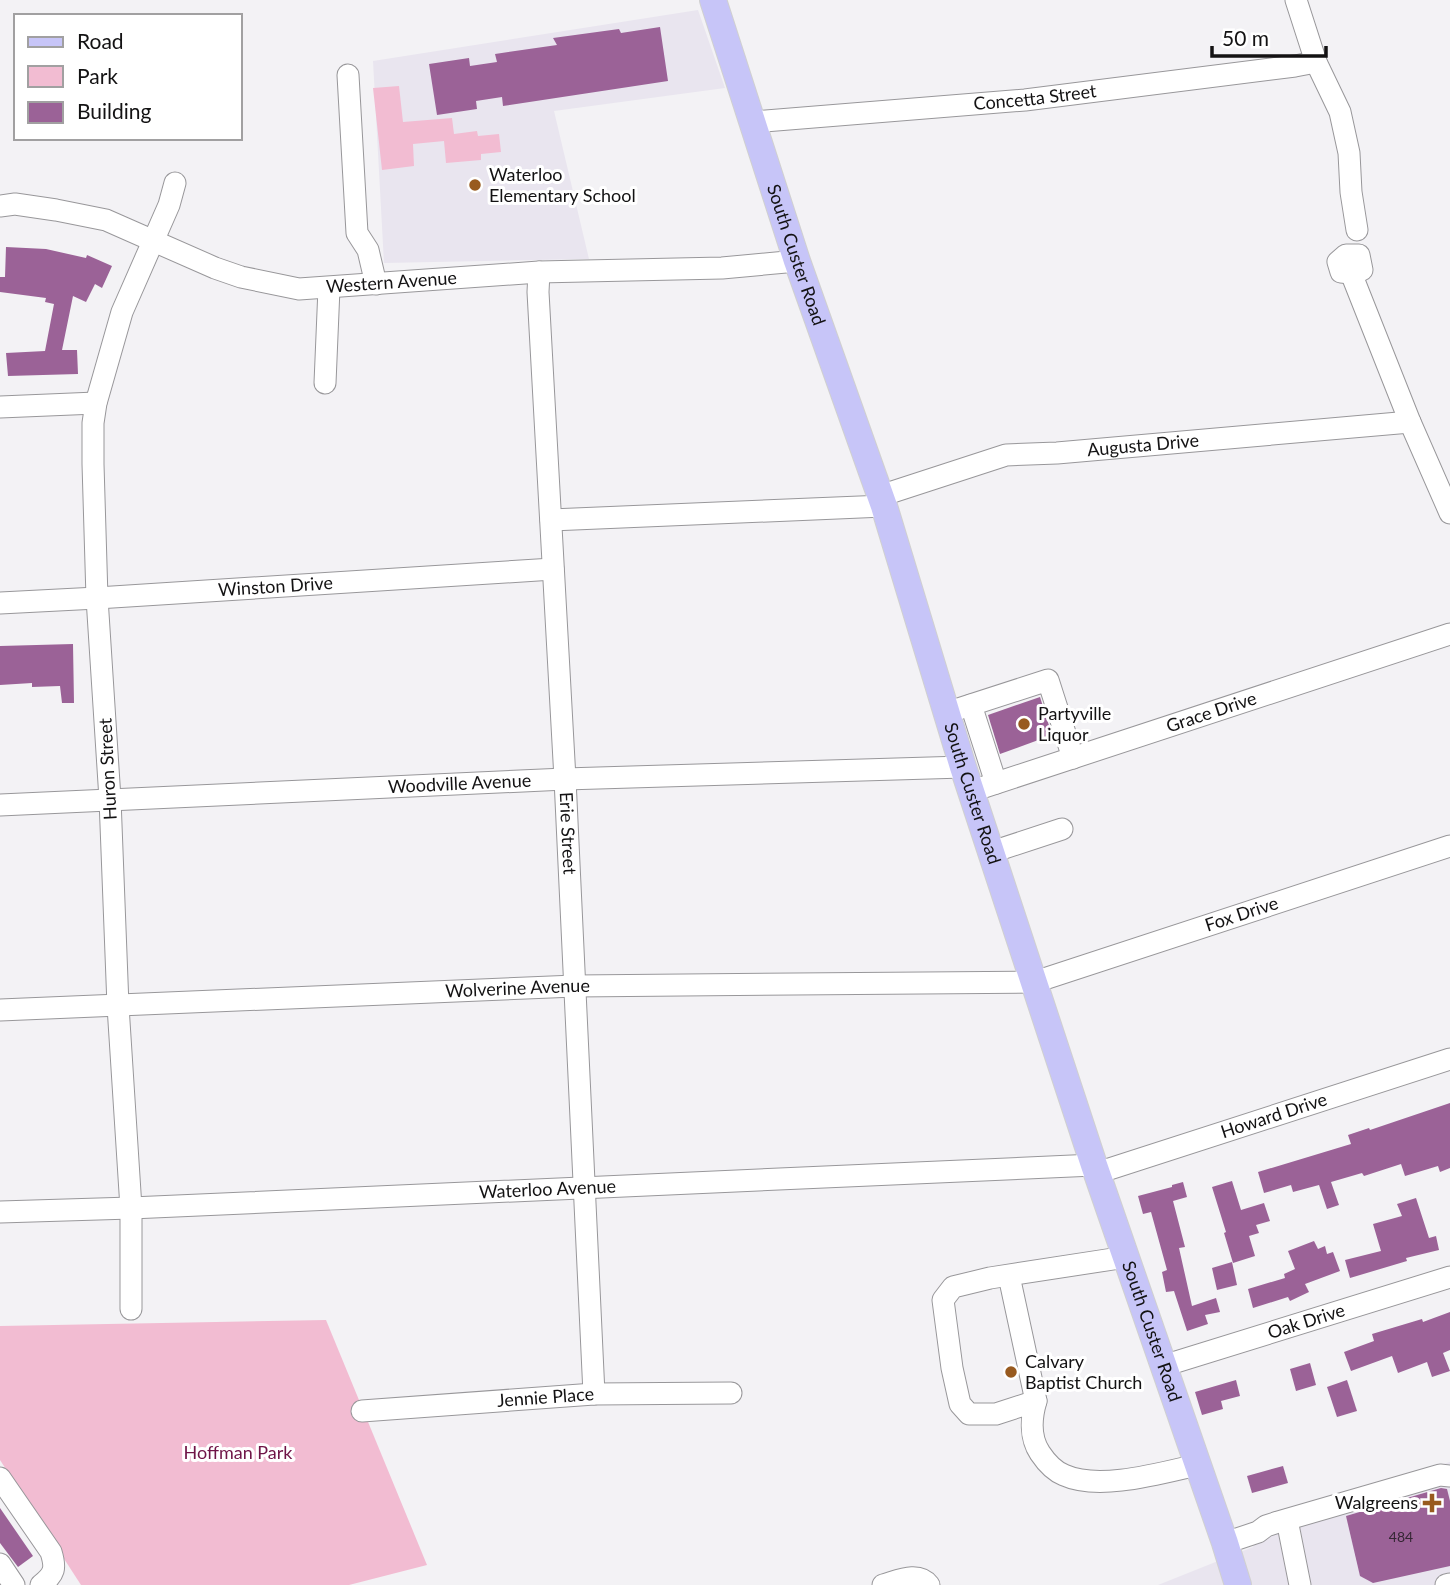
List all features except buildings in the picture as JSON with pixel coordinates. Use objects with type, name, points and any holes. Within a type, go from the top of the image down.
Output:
[{"type":"main road","name":"South Custer Road","points":[[713,0],[797,261],[959,709],[992,852],[1095,1169],[1238,1585]]},
{"type":"street","points":[[1296,0],[1317,62],[1340,112],[1349,153],[1357,230]]},
{"type":"street","name":"Concetta Street","points":[[752,122],[1026,100],[1317,62]]},
{"type":"street","points":[[348,75],[357,233],[368,250],[376,284]]},
{"type":"street","name":"Huron Street","points":[[131,1309],[131,1208],[97,598],[93,442],[96,403],[122,312],[169,205],[175,183]]},
{"type":"street","name":"Western Avenue","points":[[0,206],[15,204],[55,209],[106,220],[215,268],[241,277],[299,289],[539,272],[722,268],[797,261]]},
{"type":"street","name":"Erie Street","points":[[539,272],[594,1394]]},
{"type":"street","points":[[1351,273],[1410,422],[1450,513]]},
{"type":"street","points":[[324,383],[330,288]]},
{"type":"street","points":[[0,407],[96,403]]},
{"type":"street","name":"Augusta Drive","points":[[882,501],[1006,455],[1058,453],[1410,422]]},
{"type":"street","points":[[551,520],[882,501]]},
{"type":"street","name":"Winston Drive","points":[[0,603],[553,569]]},
{"type":"street","name":"Grace Drive","points":[[977,781],[1073,758],[1450,634]]},
{"type":"street","points":[[977,781],[959,709],[1048,680],[1073,758]]},
{"type":"street","name":"Woodville Avenue","points":[[0,805],[565,779],[977,781]]},
{"type":"street","points":[[992,852],[1062,829]]},
{"type":"street","name":"Fox Drive","points":[[1035,982],[1450,846]]},
{"type":"street","name":"Wolverine Avenue","points":[[0,1010],[575,986],[1035,982]]},
{"type":"street","name":"Howard Drive","points":[[1095,1169],[1450,1059]]},
{"type":"street","name":"Waterloo Avenue","points":[[0,1212],[583,1187],[1095,1169]]},
{"type":"street","points":[[1036,1401],[996,1413],[969,1414],[960,1404],[943,1300],[953,1287],[990,1278],[1126,1258]]},
{"type":"street","points":[[1009,1276],[1036,1401],[1031,1416],[1035,1445],[1047,1463],[1063,1475],[1091,1482],[1136,1478],[1197,1465]]},
{"type":"street","name":"Oak Drive","points":[[1163,1366],[1450,1277]]},
{"type":"street","name":"Jennie Place","points":[[362,1411],[594,1394],[731,1393]]},
{"type":"street","points":[[1225,1543],[1287,1520],[1440,1475],[1450,1476]]},
{"type":"street","points":[[0,1478],[51,1552],[54,1570],[41,1585]]},
{"type":"street","points":[[1287,1520],[1300,1585]]},
{"type":"street","points":[[0,1564],[14,1585]]},
{"type":"street","points":[[883,1585],[917,1577],[929,1585]]},
{"type":"shaded area","name":"Waterloo Elementary School","points":[[698,10],[725,88],[554,111],[589,259],[384,263],[373,61]]},
{"type":"shaded area","points":[[1450,1462],[1450,1585],[1158,1585],[1253,1547],[1262,1521]]},
{"type":"green space","points":[[399,86],[403,122],[452,118],[454,134],[477,131],[478,136],[499,134],[501,152],[481,154],[481,160],[446,163],[444,141],[413,144],[414,166],[382,170],[373,88]]},
{"type":"green space","name":"Hoffman Park","points":[[326,1320],[427,1565],[349,1585],[81,1585],[0,1460],[0,1326]]},
{"type":"place","name":"Waterloo Elementary School","points":[[475,185]]},
{"type":"place","name":"Partyville Liquor","points":[[1024,724]]},
{"type":"place","name":"Calvary Baptist Church","points":[[1011,1372]]},
{"type":"place","name":"Walgreens","points":[[1432,1503]]}]
